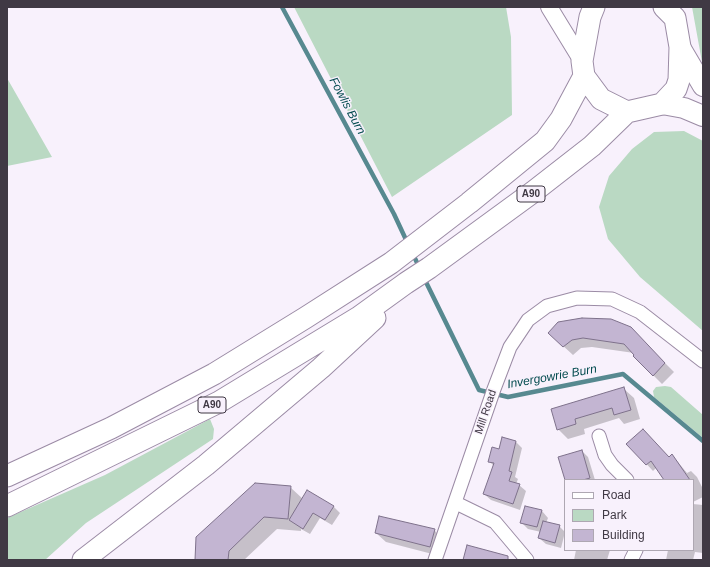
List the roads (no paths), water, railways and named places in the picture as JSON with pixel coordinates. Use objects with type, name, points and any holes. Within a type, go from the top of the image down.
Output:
[{"type":"highway","name":"A90","points":[[7,476],[111,428],[214,374],[391,263],[470,203],[545,141],[561,119],[583,69],[590,17],[594,7]]},
{"type":"highway","points":[[583,69],[601,100],[627,112],[662,104],[676,89],[680,80],[680,47],[672,11]]},
{"type":"highway","name":"A90","points":[[7,506],[219,402],[359,317],[407,285],[533,192],[592,146],[627,112]]},
{"type":"highway","points":[[83,560],[212,460],[321,368],[407,285]]},
{"type":"main road","points":[[680,47],[703,86]]},
{"type":"main road","points":[[662,104],[684,108],[703,116]]},
{"type":"street","points":[[549,7],[583,69]]},
{"type":"street","name":"Mill Road","points":[[435,560],[456,503],[492,393],[510,347],[528,320],[547,306],[577,298],[612,299],[640,312],[703,361]]},
{"type":"street","points":[[599,436],[605,455],[612,465],[626,479]]},
{"type":"street","points":[[456,503],[495,522],[521,555],[527,560]]},
{"type":"street","points":[[631,560],[636,551]]},
{"type":"waterway","name":"Fowlis Burn","points":[[282,7],[394,214],[408,244]]},
{"type":"waterway","name":"Invergowrie Burn","points":[[412,252],[419,267]]},
{"type":"waterway","name":"Invergowrie Burn","points":[[424,278],[479,390],[508,397],[623,374],[703,441]]}]
